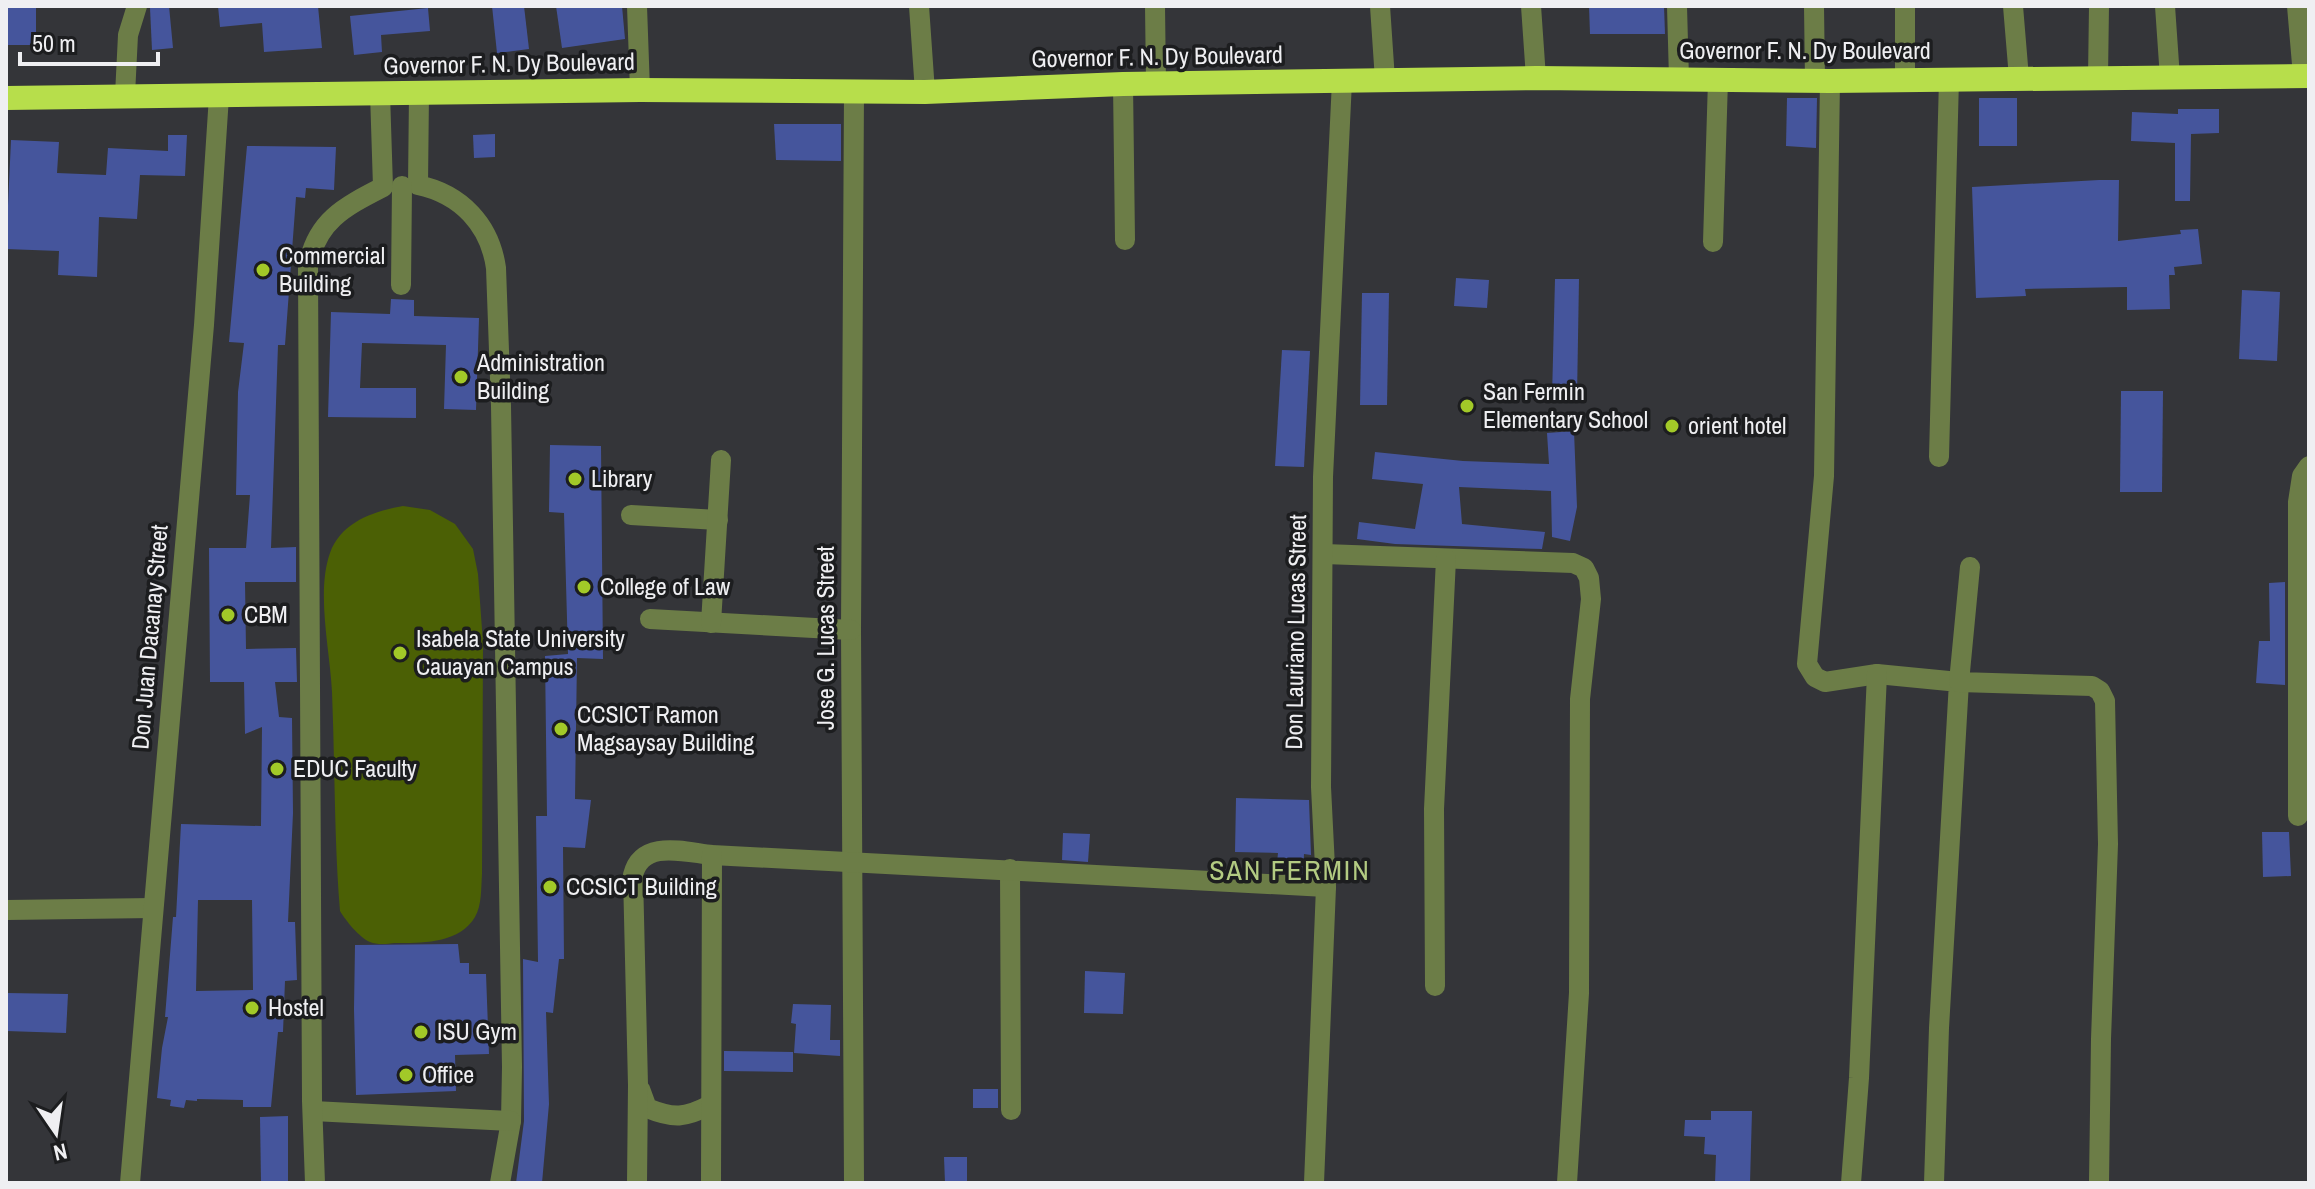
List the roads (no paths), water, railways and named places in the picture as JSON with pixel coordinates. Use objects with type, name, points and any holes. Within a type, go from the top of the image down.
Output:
[{"type":"highway","name":"Governor F. N. Dy Boulevard","points":[[6,98],[640,90],[925,92],[1123,84],[1536,78],[1905,81],[2306,76]]},
{"type":"street","points":[[125,95],[128,35],[137,6]]},
{"type":"street","points":[[637,6],[640,90]]},
{"type":"street","points":[[919,6],[925,92]]},
{"type":"street","points":[[1155,6],[1156,84]]},
{"type":"street","points":[[1380,6],[1385,80]]},
{"type":"street","points":[[1531,6],[1536,78]]},
{"type":"street","points":[[1677,6],[1679,79]]},
{"type":"street","points":[[1814,6],[1822,81],[1824,476],[1807,664],[1815,677],[1825,682],[1877,674],[1959,682],[2092,686],[2100,691],[2105,701],[2108,844],[2099,1183]]},
{"type":"street","points":[[1905,6],[1905,81]]},
{"type":"street","points":[[2013,6],[2019,78]]},
{"type":"street","points":[[2098,77],[2099,6]]},
{"type":"street","points":[[2165,6],[2170,78]]},
{"type":"street","points":[[2297,6],[2306,76]]},
{"type":"street","points":[[1939,457],[1949,79]]},
{"type":"street","points":[[1713,242],[1718,80]]},
{"type":"street","name":"Don Lauriano Lucas Street","points":[[1314,1183],[1326,887],[1321,787],[1328,355],[1342,81]]},
{"type":"street","points":[[1123,84],[1125,240]]},
{"type":"street","name":"Jose G. Lucas Street","points":[[854,92],[851,630],[854,1183]]},
{"type":"street","points":[[380,93],[401,186]]},
{"type":"street","points":[[401,285],[401,186],[419,93]]},
{"type":"street","name":"Don Juan Dacanay Street","points":[[130,1183],[204,325],[219,96]]},
{"type":"street","points":[[315,1183],[308,267],[311,249],[326,223],[351,204],[401,186],[450,197],[465,207],[487,233],[496,268],[501,406],[511,1121],[500,1183]]},
{"type":"street","points":[[711,623],[721,460]]},
{"type":"street","points":[[2298,816],[2298,502],[2302,476],[2309,466]]},
{"type":"street","points":[[631,515],[718,520]]},
{"type":"street","points":[[1324,554],[1573,563],[1584,568],[1589,578],[1591,599],[1580,699],[1579,993],[1567,1183]]},
{"type":"street","points":[[1435,986],[1434,809],[1446,559]]},
{"type":"street","points":[[1934,1183],[1939,1028],[1959,682],[1970,567]]},
{"type":"street","points":[[650,619],[851,630]]},
{"type":"street","points":[[1851,1183],[1860,1063],[1877,674]]},
{"type":"street","points":[[637,1183],[633,875],[635,865],[651,852],[1326,887]]},
{"type":"street","points":[[711,1183],[712,855]]},
{"type":"street","points":[[1010,869],[1011,1110]]},
{"type":"street","points":[[6,910],[153,908]]},
{"type":"street","points":[[638,1085],[647,1108],[659,1113],[688,1116],[710,1105]]},
{"type":"street","points":[[313,1111],[511,1121]]},
{"type":"place","name":"Commercial Building","points":[[263,270]]},
{"type":"place","name":"Administration Building","points":[[461,377]]},
{"type":"place","name":"San Fermin Elementary School","points":[[1467,406]]},
{"type":"place","name":"orient hotel","points":[[1672,426]]},
{"type":"place","name":"Library","points":[[575,479]]},
{"type":"place","name":"College of Law","points":[[584,587]]},
{"type":"place","name":"CBM","points":[[228,615]]},
{"type":"place","name":"Isabela State University Cauayan Campus","points":[[400,653]]},
{"type":"place","name":"CCSICT Ramon Magsaysay Building","points":[[561,729]]},
{"type":"place","name":"EDUC Faculty","points":[[277,769]]},
{"type":"place","name":"CCSICT Building","points":[[550,887]]},
{"type":"place","name":"Hostel","points":[[252,1008]]},
{"type":"place","name":"ISU Gym","points":[[421,1032]]},
{"type":"place","name":"Office","points":[[406,1075]]},
{"type":"district","name":"SAN FERMIN","points":[[1290,870]]}]
